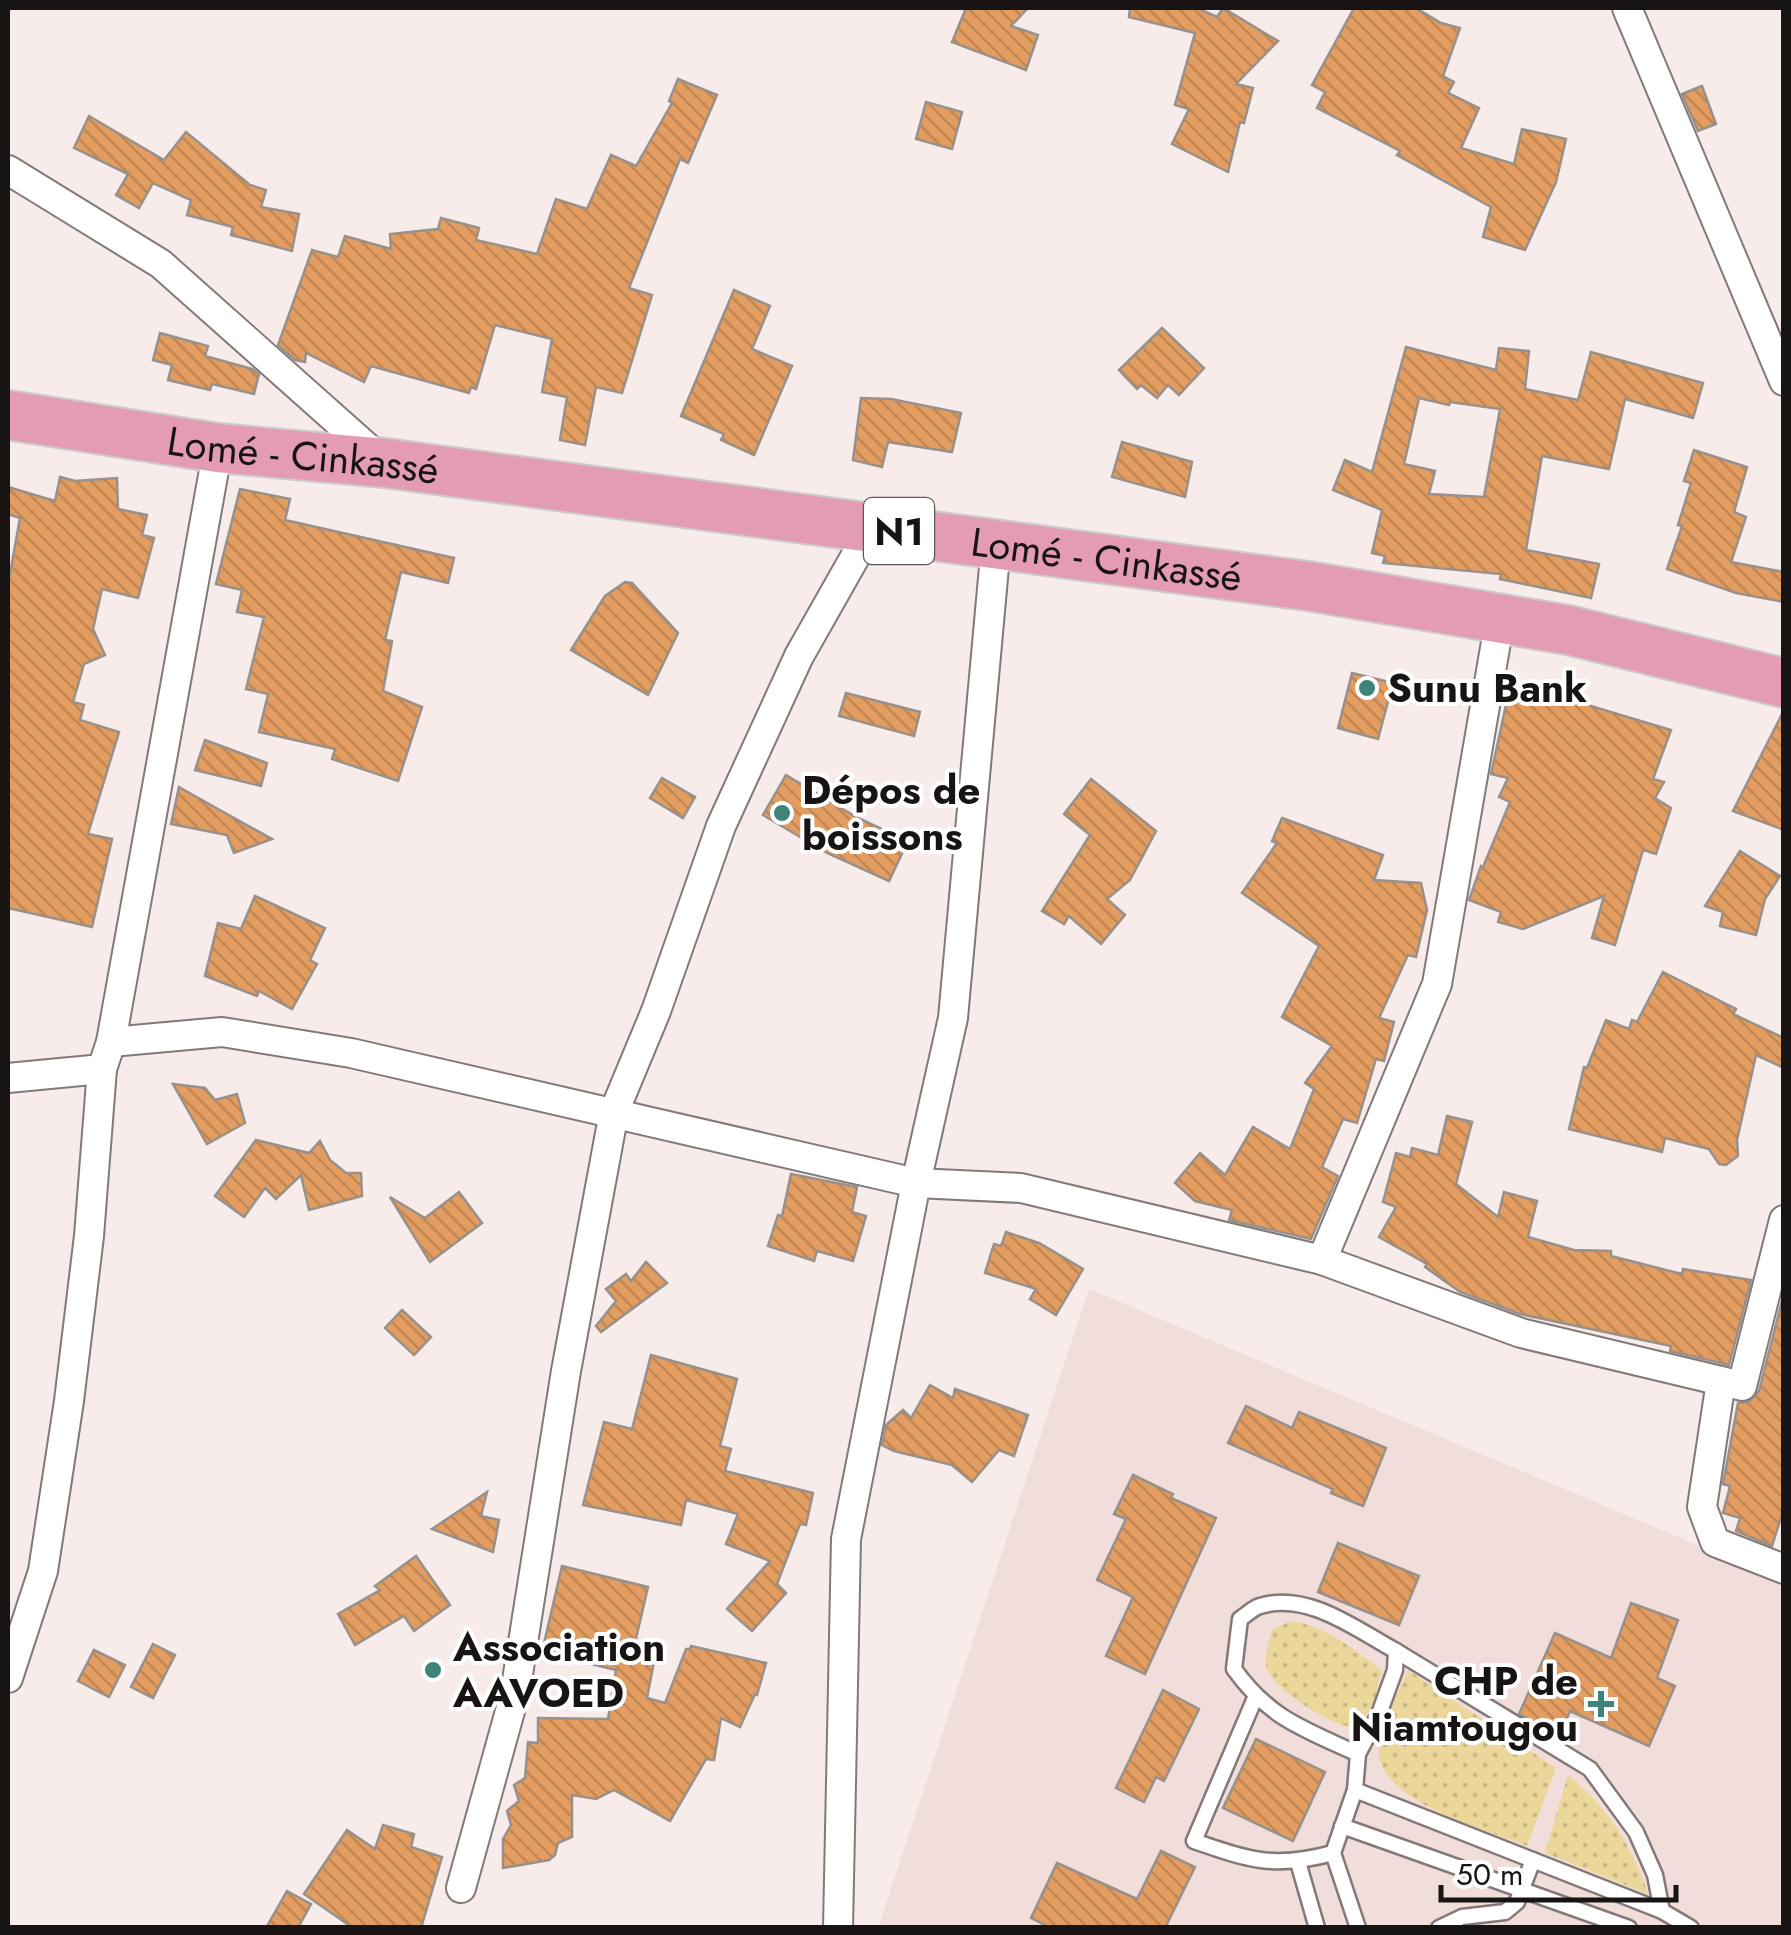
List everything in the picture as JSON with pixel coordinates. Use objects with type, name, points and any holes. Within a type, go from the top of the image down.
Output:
[{"type":"highway","name":"Lomé - Cinkassé","points":[[8,415],[218,448],[386,464],[1308,586],[1568,630],[1784,683]]},
{"type":"street","points":[[1628,8],[1784,381]]},
{"type":"street","points":[[8,170],[161,264],[386,464]]},
{"type":"street","points":[[8,1678],[43,1571],[89,1236],[106,1056],[218,448]]},
{"type":"street","points":[[460,1888],[514,1693],[566,1371],[614,1112],[656,1011],[721,826],[799,656],[872,527]]},
{"type":"street","points":[[838,1928],[846,1539],[916,1183],[954,1018],[996,545]]},
{"type":"street","points":[[1322,1260],[1437,984],[1500,619]]},
{"type":"street","points":[[8,1078],[222,1032],[351,1053],[916,1183],[1022,1188],[1322,1260],[1521,1333],[1742,1386],[1784,1220]]},
{"type":"street","points":[[1721,1381],[1702,1507],[1715,1542],[1784,1569]]},
{"type":"lane","points":[[1358,1754],[1289,1722],[1254,1698],[1234,1668],[1240,1619],[1259,1606],[1289,1604],[1325,1612],[1590,1770],[1636,1832],[1655,1874],[1662,1911]]},
{"type":"lane","points":[[1358,1928],[1333,1853],[1355,1790],[1358,1754],[1390,1685],[1396,1652]]},
{"type":"lane","points":[[1254,1698],[1194,1841],[1250,1861],[1298,1862],[1333,1853]]},
{"type":"lane","points":[[1355,1790],[1662,1911],[1691,1928]]},
{"type":"lane","points":[[1342,1826],[1630,1928]]},
{"type":"lane","points":[[1438,1928],[1462,1917],[1506,1912],[1518,1902],[1534,1860]]},
{"type":"lane","points":[[1298,1862],[1318,1928]]},
{"type":"shaded area","points":[[1089,1289],[1783,1581],[1783,1927],[878,1928]]},
{"type":"shaded area","points":[[1291,1621],[1328,1633],[1382,1670],[1375,1699],[1360,1728],[1323,1716],[1272,1678],[1266,1660],[1272,1630]]},
{"type":"shaded area","points":[[1408,1670],[1556,1768],[1527,1846],[1414,1799],[1383,1768],[1379,1750],[1382,1731]]},
{"type":"shaded area","points":[[1568,1775],[1617,1828],[1648,1894],[1545,1853]]},
{"type":"building","points":[[966,8],[1028,8],[1011,26],[1038,35],[1026,70],[952,42]]},
{"type":"building","points":[[1130,8],[1197,8],[1217,17],[1223,8],[1278,41],[1236,84],[1253,88],[1228,172],[1172,144],[1189,109],[1175,105],[1195,33],[1129,17]]},
{"type":"building","points":[[1354,8],[1416,8],[1441,23],[1460,28],[1443,76],[1454,82],[1448,93],[1479,108],[1461,148],[1514,164],[1522,129],[1566,139],[1556,182],[1525,250],[1483,237],[1491,207],[1397,155],[1400,151],[1317,108],[1325,92],[1312,85]]},
{"type":"building","points":[[678,79],[717,95],[688,163],[680,159],[629,288],[652,295],[622,393],[596,387],[585,445],[560,440],[567,397],[542,392],[552,339],[495,325],[476,389],[471,387],[469,393],[371,366],[364,382],[306,353],[305,362],[295,360],[278,345],[312,250],[338,257],[345,236],[391,249],[390,234],[438,229],[441,218],[479,228],[476,240],[537,254],[556,199],[587,209],[611,155],[636,166],[672,103],[669,101]]},
{"type":"building","points":[[1702,86],[1716,124],[1698,131],[1682,94]]},
{"type":"building","points":[[926,102],[962,112],[952,149],[916,139]]},
{"type":"building","points":[[89,116],[164,160],[186,132],[250,185],[266,190],[261,207],[299,214],[292,251],[231,235],[233,227],[187,215],[191,200],[153,183],[139,208],[116,195],[128,174],[74,148]]},
{"type":"building","points":[[734,290],[770,306],[752,349],[792,366],[754,455],[721,440],[724,434],[681,416]]},
{"type":"building","points":[[1162,328],[1204,368],[1179,395],[1168,385],[1157,398],[1141,385],[1137,389],[1119,370]]},
{"type":"building","points":[[160,333],[208,346],[205,356],[252,369],[259,374],[254,394],[212,384],[210,390],[168,380],[172,365],[153,360]]},
{"type":"building","points":[[1406,347],[1496,370],[1499,348],[1529,351],[1525,389],[1578,400],[1591,352],[1703,383],[1693,418],[1625,399],[1609,469],[1542,456],[1526,550],[1599,564],[1591,598],[1500,579],[1501,574],[1383,563],[1385,556],[1372,553],[1382,510],[1333,490],[1345,460],[1372,472]],"holes":[[[1419,398],[1449,405],[1450,402],[1500,409],[1484,497],[1429,494],[1435,471],[1404,464]]]},
{"type":"building","points":[[861,398],[891,399],[961,413],[952,452],[888,442],[882,467],[853,460]]},
{"type":"building","points":[[1122,442],[1192,462],[1185,497],[1112,477]]},
{"type":"building","points":[[1694,450],[1747,467],[1734,512],[1746,517],[1731,562],[1784,572],[1784,602],[1736,593],[1667,569],[1682,526],[1678,525],[1691,483],[1684,481]]},
{"type":"building","points":[[60,477],[75,481],[117,478],[118,509],[147,515],[142,535],[154,538],[138,598],[102,589],[93,629],[105,655],[84,664],[73,702],[84,705],[80,720],[119,732],[88,834],[112,839],[92,927],[8,908],[8,585],[20,518],[8,514],[8,487],[55,501]]},
{"type":"building","points":[[240,489],[290,499],[285,520],[454,558],[448,583],[401,572],[385,640],[392,641],[383,691],[422,707],[398,781],[332,759],[335,749],[259,732],[268,694],[246,689],[264,617],[237,612],[242,590],[216,584]]},
{"type":"building","points":[[625,582],[632,583],[678,633],[648,695],[571,650],[605,596]]},
{"type":"building","points":[[1352,673],[1393,683],[1378,739],[1338,728]]},
{"type":"building","points":[[1511,682],[1671,730],[1653,779],[1664,782],[1655,798],[1671,808],[1656,854],[1643,850],[1615,945],[1592,938],[1604,896],[1523,929],[1498,922],[1501,912],[1469,900],[1510,802],[1499,797],[1508,778],[1491,774]]},
{"type":"building","points":[[846,693],[920,712],[914,736],[839,716]]},
{"type":"building","points":[[1784,710],[1784,830],[1733,811]]},
{"type":"building","points":[[205,740],[267,763],[261,786],[195,770]]},
{"type":"building","points":[[786,775],[858,818],[908,841],[889,881],[827,853],[763,815]]},
{"type":"building","points":[[662,778],[695,797],[683,818],[650,798]]},
{"type":"building","points":[[1091,779],[1156,831],[1130,880],[1107,899],[1125,915],[1101,944],[1069,916],[1064,924],[1042,911],[1090,835],[1064,814]]},
{"type":"building","points":[[179,787],[272,839],[234,853],[227,835],[171,824]]},
{"type":"building","points":[[1282,818],[1383,855],[1374,880],[1421,883],[1427,910],[1416,957],[1408,955],[1379,1018],[1394,1022],[1384,1061],[1376,1059],[1357,1123],[1343,1119],[1322,1167],[1338,1176],[1311,1239],[1229,1220],[1232,1210],[1195,1201],[1175,1183],[1200,1153],[1225,1175],[1253,1127],[1290,1149],[1314,1089],[1305,1083],[1332,1046],[1282,1017],[1319,946],[1242,893],[1277,843],[1272,841]]},
{"type":"building","points":[[1740,851],[1780,876],[1765,899],[1756,935],[1720,926],[1723,912],[1705,906]]},
{"type":"building","points":[[255,896],[325,928],[310,960],[317,964],[292,1009],[259,991],[257,996],[205,976],[218,923],[241,929]]},
{"type":"building","points":[[1663,972],[1736,1009],[1733,1014],[1784,1038],[1784,1068],[1756,1055],[1737,1140],[1738,1156],[1726,1165],[1719,1164],[1709,1149],[1665,1138],[1662,1152],[1569,1129],[1584,1067],[1587,1068],[1606,1020],[1629,1029],[1632,1020],[1637,1022]]},
{"type":"building","points":[[173,1084],[205,1088],[215,1100],[237,1094],[245,1123],[207,1144]]},
{"type":"building","points":[[1447,1116],[1472,1122],[1456,1184],[1498,1217],[1504,1192],[1537,1201],[1528,1237],[1574,1250],[1611,1251],[1611,1256],[1682,1274],[1683,1269],[1751,1280],[1729,1365],[1670,1351],[1671,1346],[1520,1314],[1460,1292],[1425,1267],[1427,1264],[1379,1237],[1396,1207],[1383,1202],[1396,1153],[1410,1157],[1412,1148],[1438,1155]]},
{"type":"building","points":[[256,1140],[309,1153],[320,1141],[330,1160],[346,1173],[361,1173],[362,1196],[309,1210],[301,1175],[276,1199],[265,1188],[244,1217],[215,1196]]},
{"type":"building","points":[[791,1174],[857,1187],[852,1212],[866,1216],[853,1261],[817,1251],[814,1261],[768,1246],[778,1215],[782,1216]]},
{"type":"building","points":[[459,1192],[482,1223],[430,1262],[390,1197],[425,1218]]},
{"type":"building","points":[[1006,1232],[1039,1243],[1083,1269],[1056,1315],[1030,1299],[1036,1289],[985,1273],[994,1244],[1001,1246]]},
{"type":"building","points":[[646,1262],[667,1283],[601,1332],[596,1326],[616,1301],[606,1289],[626,1274],[631,1281]]},
{"type":"building","points":[[1784,1293],[1784,1508],[1772,1546],[1736,1531],[1740,1518],[1723,1513],[1730,1486],[1723,1484],[1738,1403],[1748,1402],[1759,1391]]},
{"type":"building","points":[[402,1310],[431,1337],[414,1355],[385,1328]]},
{"type":"building","points":[[651,1355],[737,1379],[720,1446],[731,1449],[725,1471],[813,1493],[806,1525],[800,1524],[777,1584],[786,1593],[752,1631],[727,1609],[770,1561],[726,1544],[738,1514],[686,1500],[681,1525],[583,1505],[604,1422],[632,1429]]},
{"type":"building","points":[[930,1385],[953,1398],[955,1389],[1028,1415],[1014,1456],[999,1450],[972,1482],[952,1465],[882,1445],[886,1425],[903,1410],[911,1418]]},
{"type":"building","points":[[1246,1406],[1292,1428],[1299,1412],[1386,1448],[1363,1506],[1228,1443]]},
{"type":"building","points":[[1133,1475],[1216,1518],[1145,1674],[1106,1656],[1133,1597],[1097,1580],[1126,1519],[1114,1514]]},
{"type":"building","points":[[487,1492],[481,1516],[499,1520],[493,1552],[432,1529]]},
{"type":"building","points":[[1338,1543],[1419,1576],[1399,1625],[1318,1592]]},
{"type":"building","points":[[416,1556],[450,1605],[414,1631],[404,1616],[355,1645],[338,1614],[380,1590],[375,1586]]},
{"type":"building","points":[[562,1566],[648,1587],[635,1643],[657,1646],[647,1698],[665,1703],[686,1649],[691,1646],[766,1663],[757,1695],[740,1727],[721,1718],[714,1760],[706,1759],[670,1821],[614,1790],[596,1799],[572,1795],[572,1837],[558,1843],[555,1855],[549,1860],[503,1868],[503,1839],[511,1825],[507,1811],[519,1801],[514,1785],[525,1778],[528,1742],[538,1743],[538,1718],[608,1719],[616,1670],[542,1652]]},
{"type":"building","points":[[1631,1603],[1678,1620],[1657,1678],[1675,1686],[1649,1746],[1570,1711],[1559,1738],[1519,1714],[1555,1633],[1611,1658]]},
{"type":"building","points":[[153,1644],[175,1655],[153,1698],[131,1687]]},
{"type":"building","points":[[94,1650],[125,1665],[109,1697],[78,1681]]},
{"type":"building","points":[[1163,1690],[1199,1709],[1164,1781],[1156,1777],[1144,1802],[1116,1788]]},
{"type":"building","points":[[1256,1739],[1325,1772],[1293,1841],[1223,1808]]},
{"type":"building","points":[[383,1825],[414,1834],[411,1847],[442,1857],[421,1928],[353,1928],[304,1894],[347,1830],[375,1849]]},
{"type":"building","points":[[1161,1851],[1195,1867],[1165,1928],[1051,1928],[1031,1918],[1057,1863],[1137,1899]]},
{"type":"building","points":[[287,1891],[311,1904],[298,1928],[266,1928]]},
{"type":"place","name":"Sunu Bank","points":[[1367,688]]},
{"type":"place","name":"Dépos de boissons","points":[[782,813]]},
{"type":"place","name":"Association AAVOED","points":[[433,1670]]},
{"type":"place","name":"CHP de Niamtougou","points":[[1601,1704]]}]
